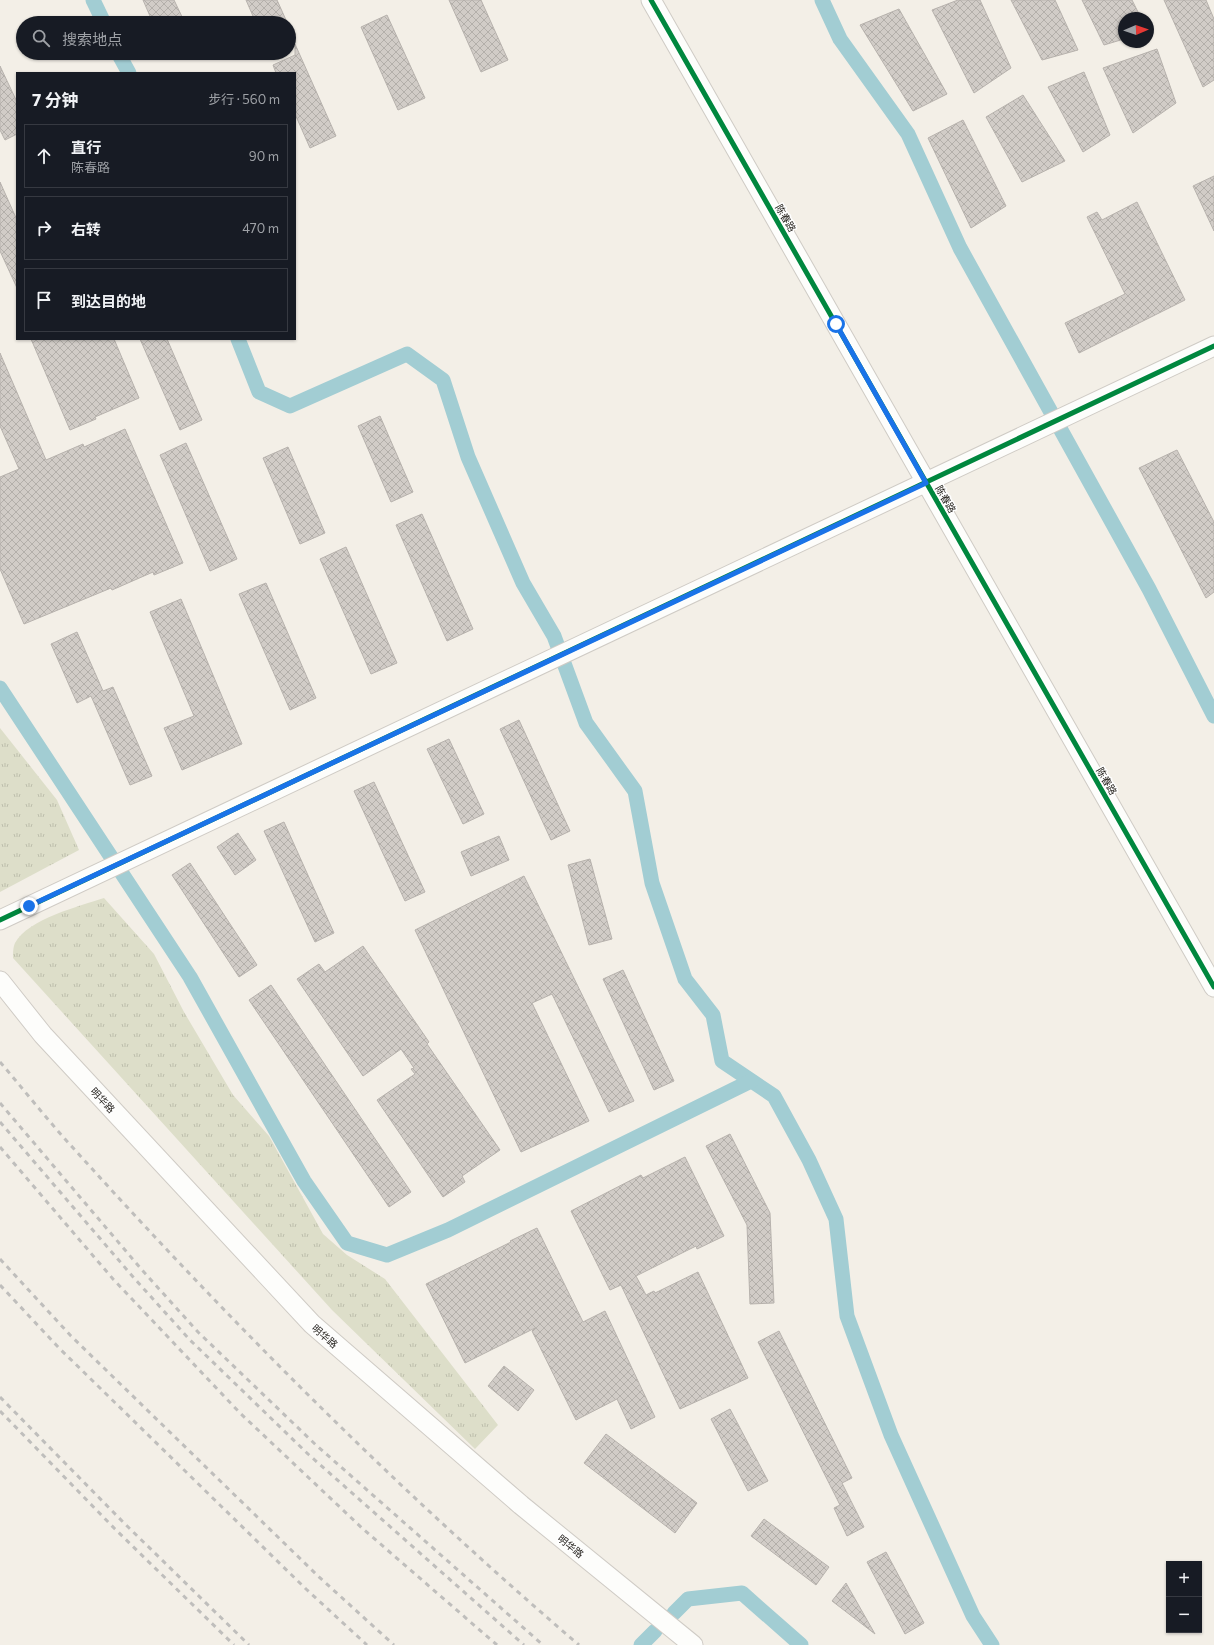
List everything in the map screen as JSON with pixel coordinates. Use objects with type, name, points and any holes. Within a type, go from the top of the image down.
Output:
[{"type":"street","name":"陈春路","points":[[651,0],[1214,987]]},
{"type":"street","points":[[0,920],[1214,346]]},
{"type":"street","name":"明华路","points":[[0,981],[43,1035],[312,1324],[521,1506],[693,1645]]},
{"type":"green space","points":[[0,728],[57,800],[79,850],[0,892]]},
{"type":"green space","points":[[104,898],[154,954],[184,1012],[233,1095],[269,1136],[323,1234],[347,1255],[385,1279],[498,1425],[475,1449],[332,1310],[13,958],[13,948],[15,943],[31,927],[55,914]]},
{"type":"building","points":[[143,0],[174,0],[182,16],[150,16]]},
{"type":"building","points":[[246,0],[277,0],[284,16],[253,16]]},
{"type":"building","points":[[449,0],[481,0],[508,60],[481,72]]},
{"type":"building","points":[[958,0],[980,0],[1011,68],[974,93],[932,10]]},
{"type":"building","points":[[1011,0],[1055,0],[1078,50],[1042,60]]},
{"type":"building","points":[[1082,0],[1132,0],[1138,12],[1118,12],[1118,41],[1104,45]]},
{"type":"building","points":[[1164,0],[1206,0],[1214,19],[1214,80],[1203,87]]},
{"type":"building","points":[[899,9],[947,94],[913,111],[860,25]]},
{"type":"building","points":[[387,15],[425,98],[398,110],[361,27]]},
{"type":"building","points":[[296,46],[336,136],[310,148],[296,116],[296,72],[276,72],[273,65],[284,60],[296,60]]},
{"type":"building","points":[[1157,49],[1176,103],[1133,133],[1103,68]]},
{"type":"building","points":[[0,66],[16,100],[16,134],[5,140],[0,130]]},
{"type":"building","points":[[1084,72],[1110,135],[1083,152],[1048,87]]},
{"type":"building","points":[[1023,95],[1065,161],[1022,182],[986,117]]},
{"type":"building","points":[[963,120],[1006,206],[971,228],[928,138]]},
{"type":"building","points":[[1214,176],[1214,231],[1193,186]]},
{"type":"building","points":[[0,182],[16,218],[16,286],[0,251]]},
{"type":"building","points":[[1137,202],[1185,300],[1079,353],[1065,323],[1125,294],[1087,217],[1097,212],[1102,220]]},
{"type":"building","points":[[31,340],[114,340],[139,398],[95,417],[96,419],[70,430]]},
{"type":"building","points":[[140,340],[167,340],[202,420],[180,430]]},
{"type":"building","points":[[0,353],[46,460],[83,444],[84,447],[125,429],[183,563],[154,575],[153,572],[112,590],[111,588],[24,624],[0,569],[0,477],[19,469],[0,426]]},
{"type":"building","points":[[380,416],[413,492],[391,502],[358,426]]},
{"type":"building","points":[[186,443],[237,559],[210,571],[160,455]]},
{"type":"building","points":[[288,447],[325,533],[300,544],[263,458]]},
{"type":"building","points":[[1177,450],[1214,522],[1214,592],[1206,598],[1139,468]]},
{"type":"building","points":[[422,514],[473,629],[447,641],[396,525]]},
{"type":"building","points":[[346,547],[397,663],[371,674],[320,559]]},
{"type":"building","points":[[266,583],[316,698],[290,710],[239,594]]},
{"type":"building","points":[[181,599],[242,744],[182,770],[164,728],[194,716],[150,612]]},
{"type":"building","points":[[77,632],[103,691],[113,687],[152,776],[130,785],[91,696],[77,703],[51,644]]},
{"type":"building","points":[[519,720],[570,831],[551,840],[500,729]]},
{"type":"building","points":[[449,739],[484,814],[463,824],[427,749]]},
{"type":"building","points":[[374,782],[425,892],[405,901],[354,791]]},
{"type":"building","points":[[284,822],[334,933],[315,942],[264,831]]},
{"type":"building","points":[[238,833],[256,860],[235,875],[217,847]]},
{"type":"building","points":[[499,836],[509,860],[471,876],[461,852]]},
{"type":"building","points":[[590,859],[612,939],[589,945],[568,865]]},
{"type":"building","points":[[190,863],[257,965],[239,977],[172,875]]},
{"type":"building","points":[[524,876],[634,1101],[609,1112],[552,994],[532,1003],[589,1121],[521,1152],[415,930]]},
{"type":"building","points":[[363,946],[429,1042],[427,1044],[500,1150],[462,1176],[465,1182],[443,1197],[377,1100],[415,1074],[411,1069],[414,1068],[401,1049],[363,1076],[297,979],[319,964],[325,972]]},
{"type":"building","points":[[623,970],[674,1081],[654,1090],[603,979]]},
{"type":"building","points":[[271,985],[411,1192],[389,1207],[249,1000]]},
{"type":"building","points":[[730,1134],[770,1213],[774,1303],[750,1304],[747,1225],[706,1146]]},
{"type":"building","points":[[685,1157],[724,1236],[697,1249],[696,1246],[636,1276],[646,1295],[654,1291],[655,1293],[698,1272],[748,1378],[680,1409],[621,1285],[610,1290],[571,1211],[641,1175],[643,1178]]},
{"type":"building","points":[[537,1228],[583,1322],[605,1311],[655,1417],[631,1429],[617,1399],[576,1420],[532,1331],[535,1328],[465,1363],[426,1284]]},
{"type":"building","points":[[779,1331],[852,1478],[842,1483],[864,1527],[847,1536],[834,1508],[840,1505],[758,1342]]},
{"type":"building","points":[[504,1366],[534,1390],[518,1411],[488,1386]]},
{"type":"building","points":[[730,1409],[768,1481],[748,1491],[711,1419]]},
{"type":"building","points":[[606,1434],[697,1503],[675,1533],[584,1463]]},
{"type":"building","points":[[764,1519],[829,1567],[816,1585],[751,1536]]},
{"type":"building","points":[[886,1552],[924,1623],[905,1634],[867,1562]]},
{"type":"building","points":[[846,1583],[875,1634],[832,1601]]},
{"type":"waterway","points":[[93,0],[101,16]]},
{"type":"waterway","points":[[822,0],[840,39],[908,134],[960,248],[1149,589],[1214,716]]},
{"type":"waterway","points":[[122,60],[128,72]]},
{"type":"waterway","points":[[238,340],[259,392],[290,406],[407,354],[443,380],[468,457],[523,583],[554,636],[586,723],[635,791],[652,883],[685,979],[713,1015],[722,1061],[774,1096],[809,1160],[836,1219],[847,1316],[891,1435],[973,1616],[992,1645]]},
{"type":"waterway","points":[[0,688],[190,977],[304,1181],[347,1243],[387,1255],[448,1230],[751,1081]]},
{"type":"waterway","points":[[674,1613],[688,1599],[742,1593],[801,1645]]},
{"type":"waterway","points":[[641,1645],[655,1631]]},
{"type":"railway","points":[[0,1062],[75,1150],[195,1280],[319,1406],[447,1528],[579,1645]]},
{"type":"railway","points":[[0,1103],[142,1270],[198,1332],[316,1445],[543,1645]]},
{"type":"railway","points":[[0,1122],[134,1278],[190,1340],[308,1454],[524,1645]]},
{"type":"railway","points":[[0,1147],[113,1279],[240,1413],[362,1528],[497,1645]]},
{"type":"railway","points":[[0,1259],[71,1336],[318,1576],[394,1645]]},
{"type":"railway","points":[[0,1285],[59,1348],[306,1589],[367,1645]]},
{"type":"railway","points":[[0,1397],[123,1522],[249,1645]]},
{"type":"railway","points":[[0,1411],[115,1529],[234,1645]]},
{"type":"cycle path","points":[[651,0],[1214,987]]},
{"type":"cycle path","points":[[0,920],[1214,346]]},
{"type":"route","points":[[29,906],[926,483],[836,324]]}]
